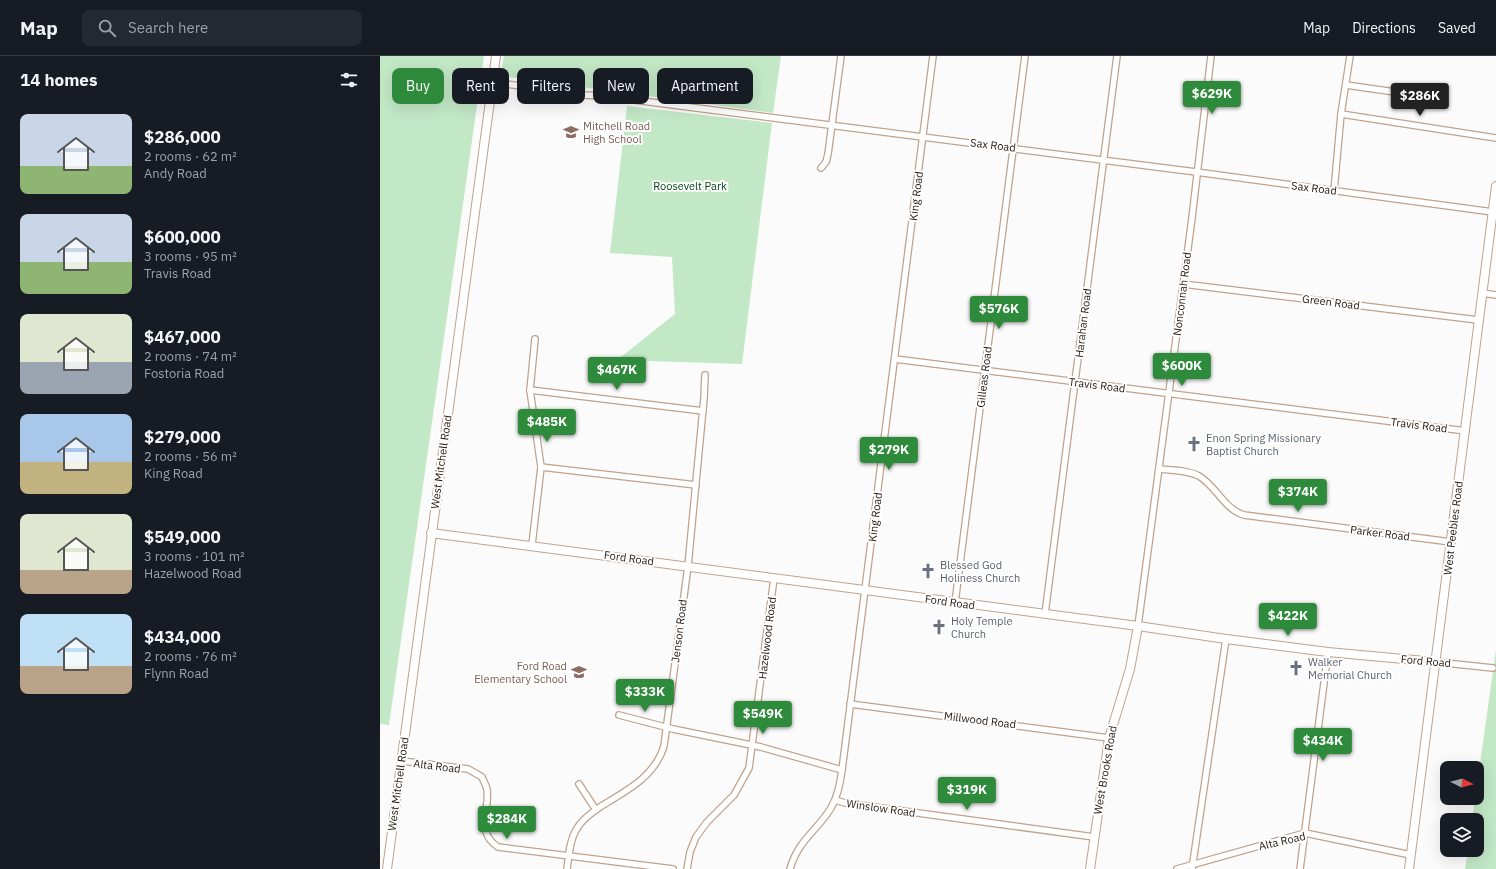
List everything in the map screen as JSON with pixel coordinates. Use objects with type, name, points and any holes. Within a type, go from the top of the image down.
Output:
[{"type":"main road","name":"West Mitchell Road","points":[[494,68],[496,56]]},
{"type":"main road","name":"West Mitchell Road","points":[[387,869],[489,104]]},
{"type":"main road","name":"West Peebles Road","points":[[1409,869],[1496,186]]},
{"type":"main road","name":"Ford Road","points":[[431,533],[532,545],[1226,639],[1328,652],[1436,662]]},
{"type":"main road","name":"West Brooks Road","points":[[1090,869],[1109,738],[1130,669],[1138,626]]},
{"type":"street","points":[[821,168],[827,158],[841,56]]},
{"type":"street","name":"King Road","points":[[790,869],[798,850],[825,816],[835,800],[842,770],[933,56]]},
{"type":"street","name":"Gilleas Road","points":[[955,603],[1025,56]]},
{"type":"street","name":"Harahan Road","points":[[1045,614],[1117,56]]},
{"type":"street","name":"Nonconnah Road","points":[[1138,626],[1169,394],[1211,56]]},
{"type":"street","points":[[1334,190],[1341,114],[1350,56]]},
{"type":"street","name":"Sax Road","points":[[509,84],[583,95],[603,96],[1013,148],[1493,212]]},
{"type":"street","points":[[1346,85],[1402,93],[1417,88]]},
{"type":"street","points":[[1341,114],[1496,138]]},
{"type":"street","name":"Green Road","points":[[1183,284],[1478,320]]},
{"type":"street","points":[[1482,293],[1496,295]]},
{"type":"street","points":[[532,545],[542,466],[530,390],[535,339]]},
{"type":"street","name":"Travis Road","points":[[895,359],[1466,431]]},
{"type":"street","name":"Jenson Road","points":[[567,869],[572,840],[576,830],[583,821],[596,810],[639,782],[651,771],[662,750],[667,728],[688,566],[703,411],[704,375]]},
{"type":"street","points":[[530,390],[703,411]]},
{"type":"street","points":[[542,466],[696,486]]},
{"type":"street","name":"Parker Road","points":[[1159,469],[1189,472],[1199,476],[1210,485],[1233,510],[1244,515],[1451,542]]},
{"type":"street","name":"Hazelwood Road","points":[[687,869],[690,852],[696,837],[707,822],[734,795],[749,768],[774,578]]},
{"type":"street","points":[[1193,866],[1226,639]]},
{"type":"street","points":[[1300,869],[1328,652]]},
{"type":"street","name":"Ford Road","points":[[1436,662],[1493,668]]},
{"type":"street","name":"Millwood Road","points":[[850,704],[1109,738]]},
{"type":"street","points":[[619,715],[667,728],[753,745],[842,770]]},
{"type":"street","name":"Alta Road","points":[[402,761],[468,769],[482,777],[487,789],[485,832],[490,842],[498,848],[673,869]]},
{"type":"street","points":[[579,784],[596,810]]},
{"type":"street","name":"Winslow Road","points":[[835,800],[850,804],[1094,837]]},
{"type":"street","name":"Alta Road","points":[[1177,869],[1193,866],[1305,833],[1411,854]]},
{"type":"green space","points":[[380,56],[484,56],[482,68],[452,68],[452,104],[477,104],[389,725],[380,724]]},
{"type":"green space","points":[[504,56],[781,56],[773,113],[707,104],[753,104],[753,68],[657,68],[657,97],[649,96],[649,68],[593,68],[593,89],[585,88],[585,68],[517,68],[517,78],[509,77],[509,68],[502,68]]},
{"type":"green space","name":"Roosevelt Park","points":[[627,106],[772,123],[742,364],[617,360],[675,314],[672,257],[610,253]]},
{"type":"green space","points":[[1496,650],[1496,869],[1465,869],[1467,857],[1484,857],[1484,813],[1473,813],[1474,805],[1484,805],[1484,761],[1480,761]]},
{"type":"place","name":"Mitchell Road High School","points":[[571,132]]},
{"type":"place","name":"Enon Spring Missionary Baptist Church","points":[[1194,444]]},
{"type":"place","name":"Blessed God Holiness Church","points":[[928,571]]},
{"type":"place","name":"Holy Temple Church","points":[[939,627]]},
{"type":"place","name":"Walker Memorial Church","points":[[1296,668]]},
{"type":"place","name":"Ford Road Elementary School","points":[[579,672]]}]
